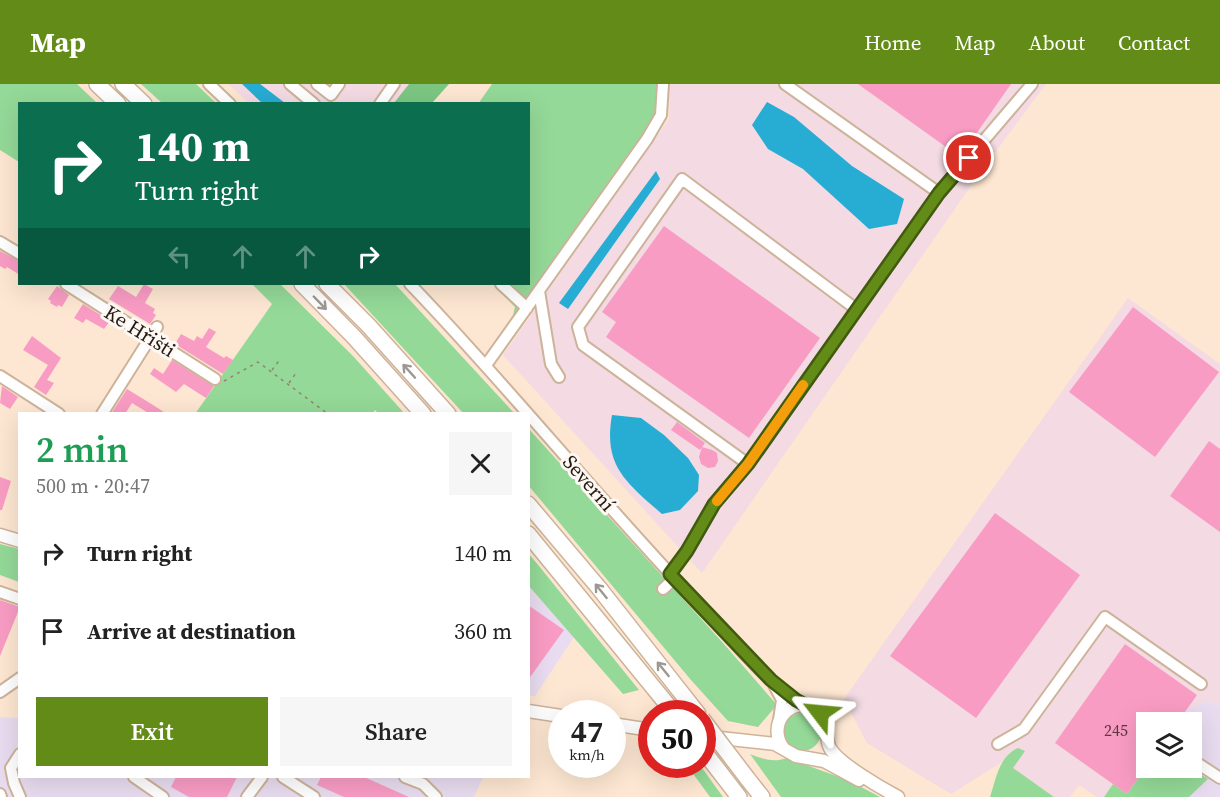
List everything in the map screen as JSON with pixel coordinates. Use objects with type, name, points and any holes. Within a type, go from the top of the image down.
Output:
[{"type":"highway","points":[[96,84],[116,102]]},
{"type":"highway","points":[[123,84],[142,102]]},
{"type":"highway","points":[[303,285],[354,337],[421,412]]},
{"type":"highway","points":[[328,285],[368,325],[446,412]]},
{"type":"highway","points":[[530,506],[688,700]]},
{"type":"highway","points":[[530,536],[664,700]]},
{"type":"highway","points":[[716,737],[762,797]]},
{"type":"highway","points":[[716,767],[739,797]]},
{"type":"main road","points":[[0,535],[18,540]]},
{"type":"main road","points":[[746,742],[761,737],[791,708],[807,706],[817,710],[825,719],[829,746],[839,758],[893,794]]},
{"type":"main road","points":[[530,711],[548,714]]},
{"type":"main road","points":[[779,721],[777,736],[784,749]]},
{"type":"main road","points":[[716,738],[771,743],[796,756],[824,761],[852,777],[893,794]]},
{"type":"main road","points":[[806,757],[819,751],[827,738]]},
{"type":"street","points":[[209,84],[228,102]]},
{"type":"street","points":[[290,84],[312,102]]},
{"type":"street","points":[[317,84],[331,95],[339,84]]},
{"type":"street","points":[[381,102],[394,84]]},
{"type":"street","points":[[486,365],[647,139],[661,115],[663,84]]},
{"type":"street","points":[[785,84],[939,193]]},
{"type":"street","points":[[663,589],[714,504],[748,464],[939,193],[1032,84]]},
{"type":"street","points":[[748,464],[583,345],[578,327],[682,179],[856,309]]},
{"type":"street","points":[[0,242],[18,253]]},
{"type":"street","name":"Ke Hřišti","points":[[68,285],[215,379]]},
{"type":"street","name":"Severní","points":[[411,285],[527,412]]},
{"type":"street","points":[[502,285],[527,308]]},
{"type":"street","points":[[539,291],[551,364],[559,377]]},
{"type":"street","points":[[103,412],[157,327]]},
{"type":"street","points":[[0,376],[56,412]]},
{"type":"street","name":"Severní","points":[[530,415],[672,577],[771,680],[807,706]]},
{"type":"street","points":[[0,592],[18,598]]},
{"type":"street","points":[[998,744],[1024,729],[1105,617],[1201,684]]},
{"type":"street","points":[[0,692],[18,679]]},
{"type":"street","name":"Severní","points":[[771,680],[782,700],[779,721]]},
{"type":"street","points":[[18,757],[11,768],[20,797]]},
{"type":"street","points":[[1202,766],[1220,778]]},
{"type":"street","points":[[135,778],[163,797]]},
{"type":"street","points":[[247,797],[261,778]]},
{"type":"street","points":[[285,778],[314,797]]},
{"type":"street","points":[[408,778],[423,784],[436,797]]},
{"type":"path","points":[[272,371],[281,358]]},
{"type":"path","points":[[215,379],[225,381],[258,362],[325,412]]},
{"type":"path","points":[[288,384],[296,374]]},
{"type":"shaded area","points":[[228,84],[409,84],[396,102],[248,102]]},
{"type":"shaded area","points":[[670,84],[1046,84],[979,174],[702,573],[503,355],[669,119]]},
{"type":"shaded area","points":[[1128,298],[1220,364],[1220,706],[1207,701],[1185,712],[1136,712],[1136,778],[1138,778],[1127,794],[1113,784],[1104,797],[1097,797],[1079,785],[1070,797],[1054,797],[1013,768],[1018,748],[1009,753],[1002,762],[951,794],[867,743],[844,699]]},
{"type":"shaded area","points":[[530,587],[574,637],[535,696],[530,696]]},
{"type":"shaded area","points":[[1207,701],[1220,706],[1220,797],[1189,797],[1208,779],[1202,775],[1202,712],[1185,712]]},
{"type":"shaded area","points":[[0,717],[18,718],[18,778],[483,778],[474,797],[0,797]]},
{"type":"green space","points":[[0,84],[77,84],[96,102],[18,102],[18,161],[0,150]]},
{"type":"green space","points":[[141,84],[196,84],[215,102],[161,102]]},
{"type":"green space","points":[[409,84],[449,84],[433,102],[395,102]]},
{"type":"green space","points":[[492,84],[656,84],[656,112],[643,136],[515,315],[513,315],[515,307],[494,285],[530,285],[530,102],[479,102]]},
{"type":"green space","points":[[253,285],[281,285],[353,356],[403,412],[377,412],[375,410],[374,412],[196,412],[272,304]]},
{"type":"green space","points":[[345,285],[396,285],[513,412],[462,412]]},
{"type":"green space","points":[[530,430],[777,705],[758,727],[728,721],[716,708],[716,700],[709,700],[530,487]]},
{"type":"green space","points":[[0,544],[18,549],[18,582],[0,575]]},
{"type":"green space","points":[[530,555],[639,690],[623,694],[530,587]]},
{"type":"green space","points":[[802,713],[809,714],[815,719],[820,725],[820,739],[815,745],[809,750],[802,751],[795,750],[789,745],[784,739],[783,732],[784,725],[789,719],[795,714]]},
{"type":"green space","points":[[1018,748],[1025,751],[1013,768],[1054,797],[990,797],[1002,762],[1006,756]]},
{"type":"green space","points":[[750,754],[773,760],[787,758],[850,781],[880,797],[781,797]]},
{"type":"green space","points":[[1202,775],[1208,779],[1189,797],[1104,797],[1113,784],[1127,794],[1138,778],[1202,778]]},
{"type":"green space","points":[[696,778],[709,778],[723,797],[710,797]]},
{"type":"water","points":[[242,84],[260,84],[284,102],[261,102]]},
{"type":"water","points":[[767,102],[794,117],[852,166],[904,199],[897,224],[869,229],[803,169],[768,149],[752,125]]},
{"type":"water","points":[[656,171],[660,179],[568,309],[559,303]]},
{"type":"water","points":[[612,415],[641,418],[664,435],[688,458],[699,475],[698,491],[680,510],[662,514],[620,472],[611,447]]},
{"type":"building","points":[[858,84],[1011,84],[960,157]]},
{"type":"building","points":[[664,226],[820,338],[749,438],[606,337],[616,322],[602,312]]},
{"type":"building","points":[[0,251],[18,260],[18,274],[7,267],[5,269],[0,266]]},
{"type":"building","points":[[143,285],[153,289],[145,303],[155,309],[153,313],[156,315],[150,324],[109,299],[118,286],[136,297]]},
{"type":"building","points":[[57,286],[69,295],[62,307],[50,303],[48,299]]},
{"type":"building","points":[[83,304],[110,321],[104,329],[86,319],[83,323],[74,318]]},
{"type":"building","points":[[1133,307],[1219,372],[1155,457],[1069,392]]},
{"type":"building","points":[[209,328],[216,332],[206,347],[224,358],[226,356],[233,360],[223,374],[175,344],[181,334],[194,341],[197,336],[202,339]]},
{"type":"building","points":[[32,336],[61,358],[47,380],[54,383],[46,395],[34,387],[48,365],[23,350]]},
{"type":"building","points":[[172,360],[214,386],[206,398],[184,384],[176,392],[150,374],[154,368],[163,374]]},
{"type":"building","points":[[2,386],[18,397],[10,409],[0,403]]},
{"type":"building","points":[[127,389],[164,412],[147,412],[132,403],[126,412],[112,412]]},
{"type":"building","points":[[677,422],[705,443],[700,450],[671,430]]},
{"type":"building","points":[[1209,441],[1220,449],[1220,532],[1170,496]]},
{"type":"building","points":[[702,447],[717,453],[718,461],[715,467],[708,468],[701,464],[699,457]]},
{"type":"building","points":[[0,477],[11,481],[2,510],[0,510]]},
{"type":"building","points":[[995,513],[1080,575],[976,718],[890,656]]},
{"type":"building","points":[[0,600],[18,606],[18,612],[0,656]]},
{"type":"building","points":[[530,606],[564,630],[530,677]]},
{"type":"building","points":[[1125,644],[1197,695],[1185,712],[1136,712],[1136,778],[1138,778],[1127,794],[1055,743]]},
{"type":"building","points":[[176,778],[236,778],[227,797],[189,797],[171,787]]},
{"type":"building","points":[[320,778],[366,778],[409,797],[344,797],[317,785]]},
{"type":"slow traffic","points":[[717,501],[748,464],[803,385]]},
{"type":"route","points":[[820,713],[796,700],[771,680],[670,574],[687,551],[714,504],[748,464],[939,193],[969,158]]}]
